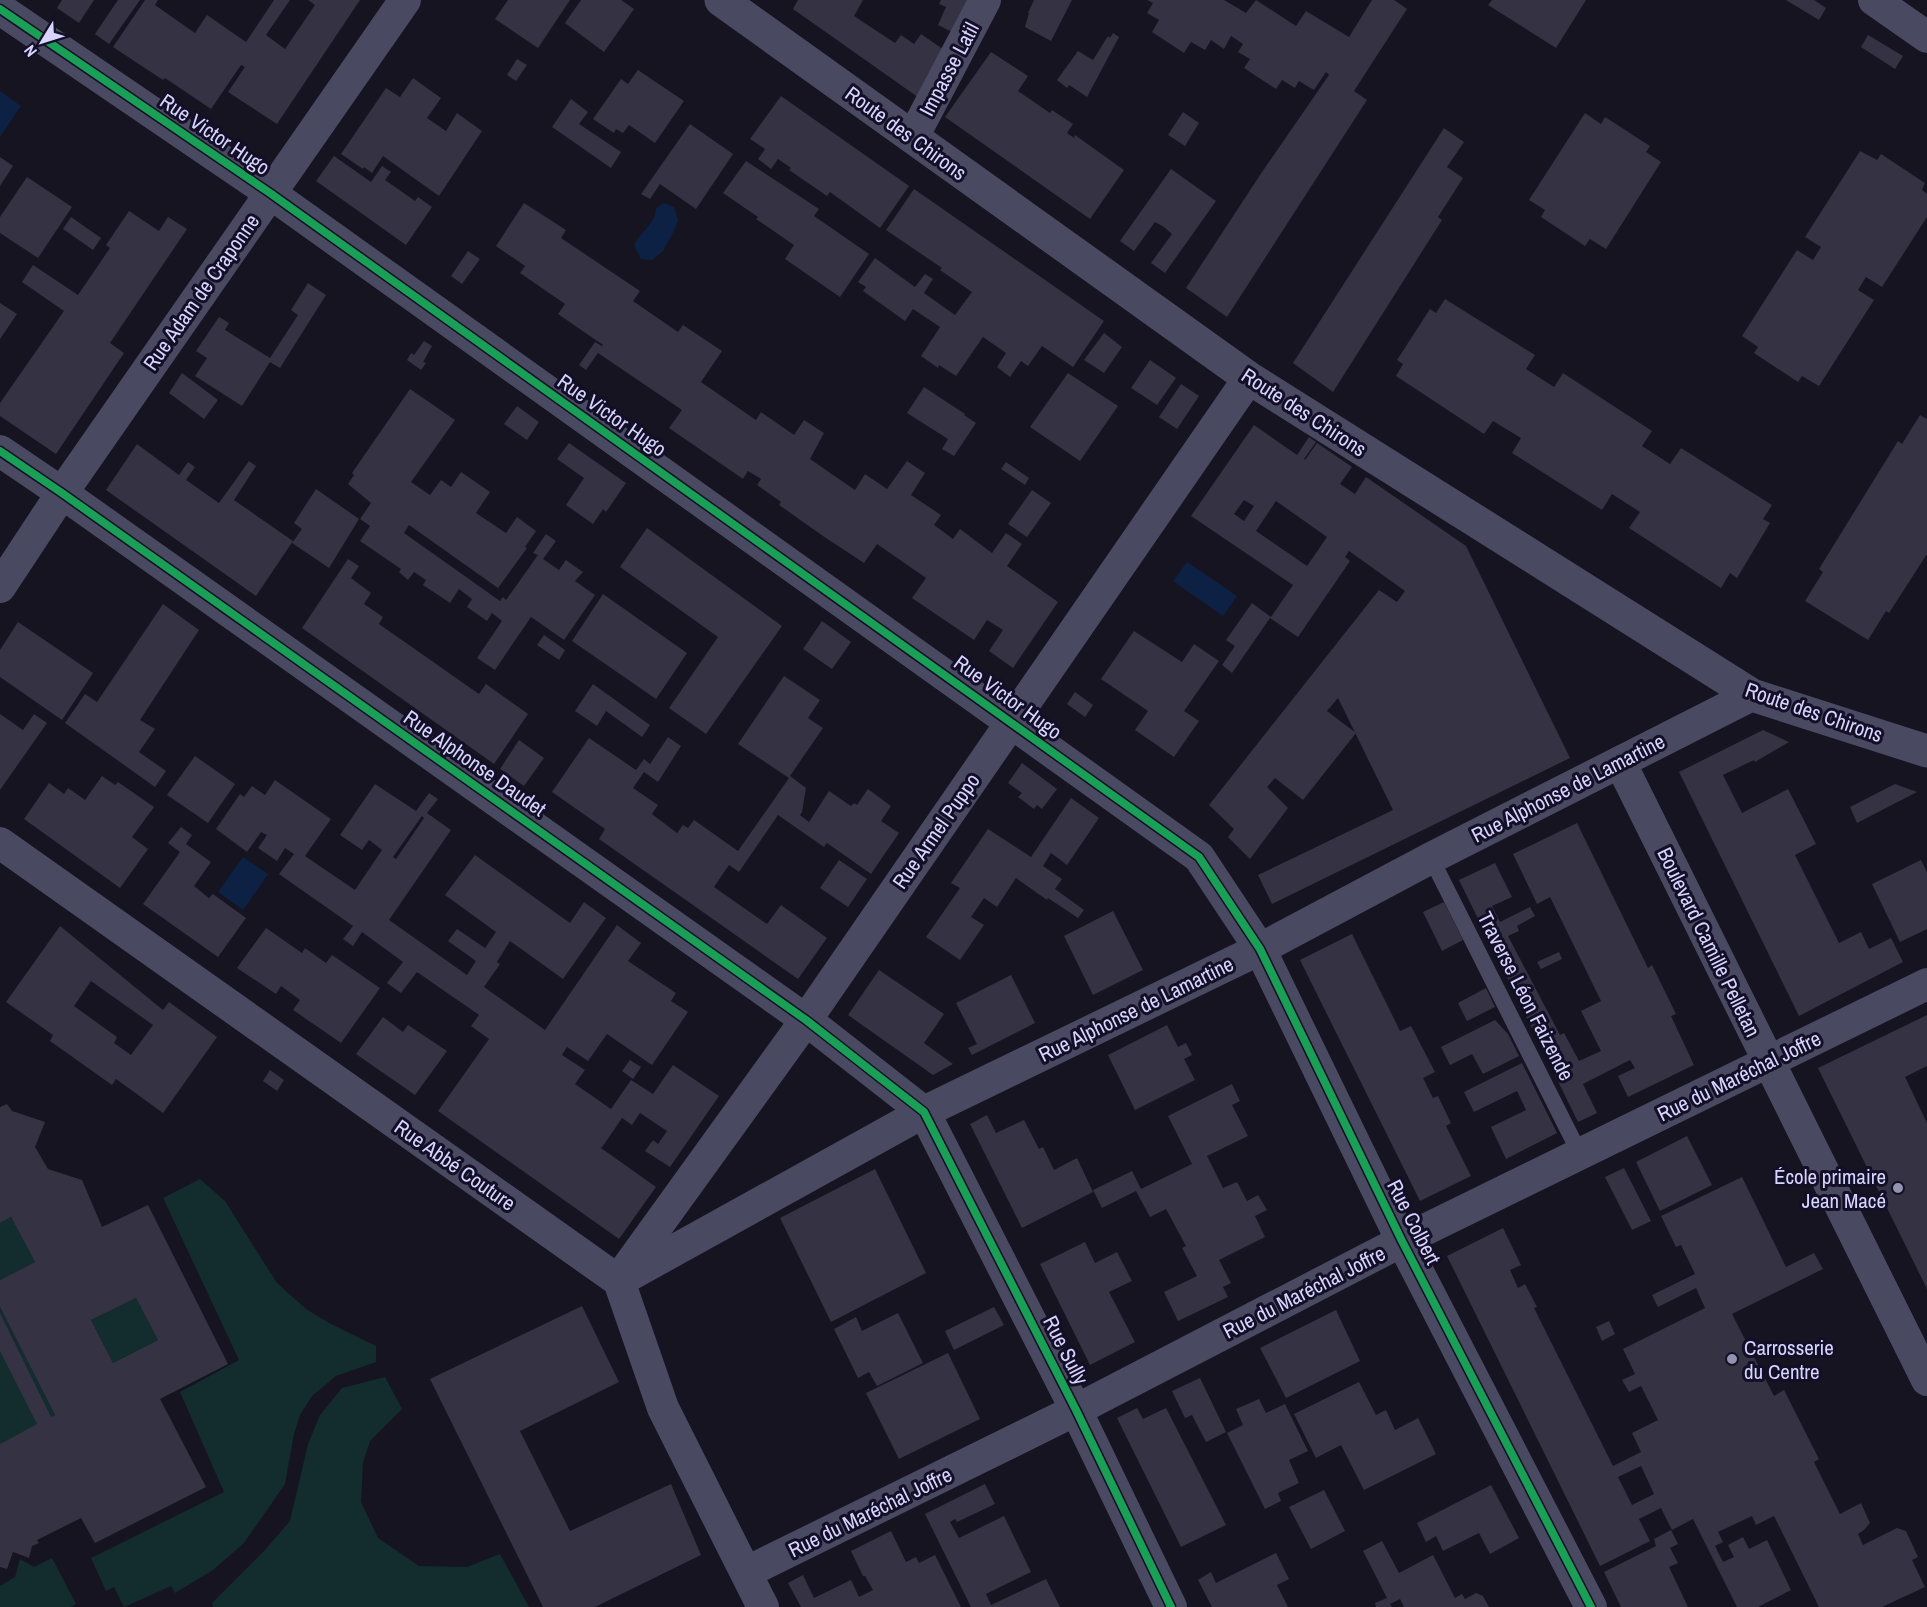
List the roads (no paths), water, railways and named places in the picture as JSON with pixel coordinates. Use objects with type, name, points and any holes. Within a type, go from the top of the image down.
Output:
[{"type":"street","name":"Rue Adam de Craponne","points":[[0,587],[62,493],[405,0]]},
{"type":"street","name":"Route des Chirons","points":[[721,0],[1249,378],[1752,695],[1927,751]]},
{"type":"street","name":"Impasse Latil","points":[[913,137],[985,0]]},
{"type":"street","points":[[1875,0],[1927,38]]},
{"type":"street","name":"Rue Victor Hugo","points":[[0,9],[270,193],[1199,856]]},
{"type":"street","name":"Rue Armel Puppo","points":[[619,1281],[806,1020],[1249,378]]},
{"type":"street","name":"Rue Alphonse Daudet","points":[[0,451],[806,1020],[924,1112]]},
{"type":"street","name":"Rue Alphonse de Lamartine","points":[[619,1281],[924,1112],[1260,949],[1431,858],[1752,695]]},
{"type":"street","name":"Boulevard Camille Pelletan","points":[[1620,762],[1927,1380]]},
{"type":"street","name":"Rue Abbé Couture","points":[[0,843],[619,1281]]},
{"type":"street","name":"Rue Colbert","points":[[1199,856],[1260,949],[1402,1241],[1592,1607]]},
{"type":"street","name":"Rue du Maréchal Joffre","points":[[747,1572],[1076,1410],[1402,1241],[1927,984]]},
{"type":"street","name":"Rue Sully","points":[[924,1112],[1076,1410],[1171,1607]]},
{"type":"street","points":[[619,1281],[663,1408],[763,1607]]},
{"type":"lane","name":"Traverse Léon Faizende","points":[[1431,858],[1580,1154]]},
{"type":"water","points":[[0,91],[21,106],[0,137]]},
{"type":"water","points":[[664,203],[674,207],[678,220],[673,233],[663,251],[652,260],[641,259],[634,245],[653,219],[656,208]]},
{"type":"water","points":[[1187,562],[1237,596],[1223,616],[1173,581]]},
{"type":"water","points":[[243,857],[268,874],[243,910],[218,892]]},
{"type":"place","name":"École primaire Jean Macé","points":[[1898,1188]]},
{"type":"place","name":"Carrosserie du Centre","points":[[1732,1359]]}]
